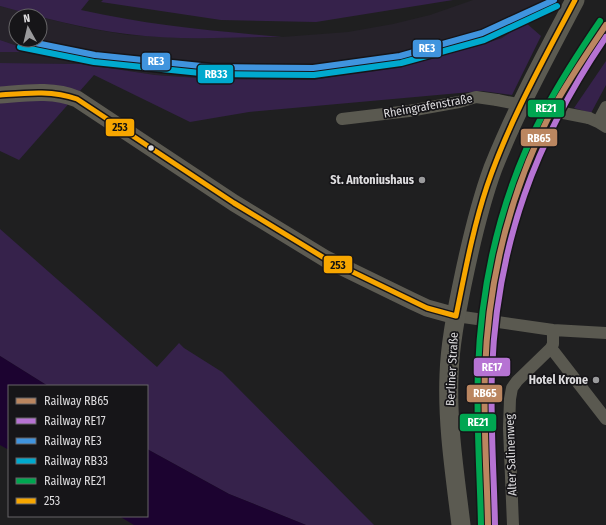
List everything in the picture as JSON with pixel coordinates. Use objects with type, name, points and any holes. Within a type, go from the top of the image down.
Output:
[{"type":"main road","points":[[0,95],[49,92],[59,93],[77,99],[234,203],[326,259],[412,302],[427,308],[463,317],[466,266],[480,209],[493,169],[512,123],[575,0]]},
{"type":"main road","name":"Berliner Straße","points":[[461,525],[453,459],[449,403],[450,354],[463,317]]},
{"type":"street","name":"Rheingrafenstraße","points":[[342,119],[459,102],[476,97],[497,100],[597,122]]},
{"type":"street","points":[[597,122],[606,107]]},
{"type":"street","name":"Berliner Straße","points":[[463,317],[553,330],[606,333]]},
{"type":"street","points":[[553,330],[553,344],[551,348],[606,419]]},
{"type":"street","name":"Alter Salinenweg","points":[[514,525],[509,428],[512,388],[517,381],[551,348]]},
{"type":"shaded area","points":[[0,0],[89,0],[81,10],[156,24],[282,37],[185,38],[127,34],[79,26],[48,18],[48,8],[8,8],[0,6]]},
{"type":"shaded area","points":[[103,0],[453,0],[316,22],[221,20],[101,2]]},
{"type":"shaded area","points":[[473,0],[548,0],[525,22],[502,38],[474,47],[402,65],[313,80],[213,79],[155,75],[82,64],[0,63],[0,52],[33,52],[22,48],[48,48],[48,19],[86,28],[128,35],[188,38],[282,37],[348,32],[393,24],[430,15]]},
{"type":"shaded area","points":[[0,6],[8,8],[8,43],[0,40]]},
{"type":"shaded area","points":[[525,22],[541,36],[512,95],[482,91],[249,112],[190,122],[94,75],[19,160],[0,151],[0,63],[82,64],[155,75],[213,79],[313,80],[402,65],[474,47],[502,38]]},
{"type":"shaded area","points":[[0,40],[8,43],[8,48],[23,48],[35,52],[0,52]]},
{"type":"shaded area","points":[[606,61],[606,85],[591,113],[574,108]]},
{"type":"shaded area","points":[[0,229],[157,367],[179,343],[184,348],[222,372],[374,525],[306,525],[229,494],[148,450],[148,385],[46,385],[0,356]]},
{"type":"shaded area","points":[[0,356],[46,385],[8,385],[8,449],[0,445]]},
{"type":"shaded area","points":[[148,450],[229,494],[306,525],[134,525],[121,517],[148,517]]},
{"type":"rail line","name":"RE3","points":[[48,45],[95,55],[211,67],[313,68],[400,56],[482,33],[554,0]]},
{"type":"rail line","name":"RB33","points":[[25,48],[94,62],[210,74],[314,75],[401,63],[484,40],[557,6]]},
{"type":"rail line","name":"RE21","points":[[481,525],[478,370],[480,336],[489,268],[506,202],[531,139],[546,108],[600,21]]},
{"type":"rail line","name":"RB65","points":[[488,525],[485,371],[487,337],[496,271],[513,205],[537,142],[557,101],[606,25]]},
{"type":"rail line","name":"RE17","points":[[495,525],[492,370],[495,324],[502,279],[524,195],[540,155],[559,115],[581,76],[606,37]]},
{"type":"transit line","name":"253","points":[[456,316],[478,218],[487,186],[496,162],[527,92],[575,0]]},
{"type":"transit line","name":"253","points":[[0,95],[49,93],[77,99],[234,203],[326,259],[427,308],[456,316]]},
{"type":"place","name":"St. Antoniushaus","points":[[422,180]]},
{"type":"place","name":"Hotel Krone","points":[[596,380]]}]
